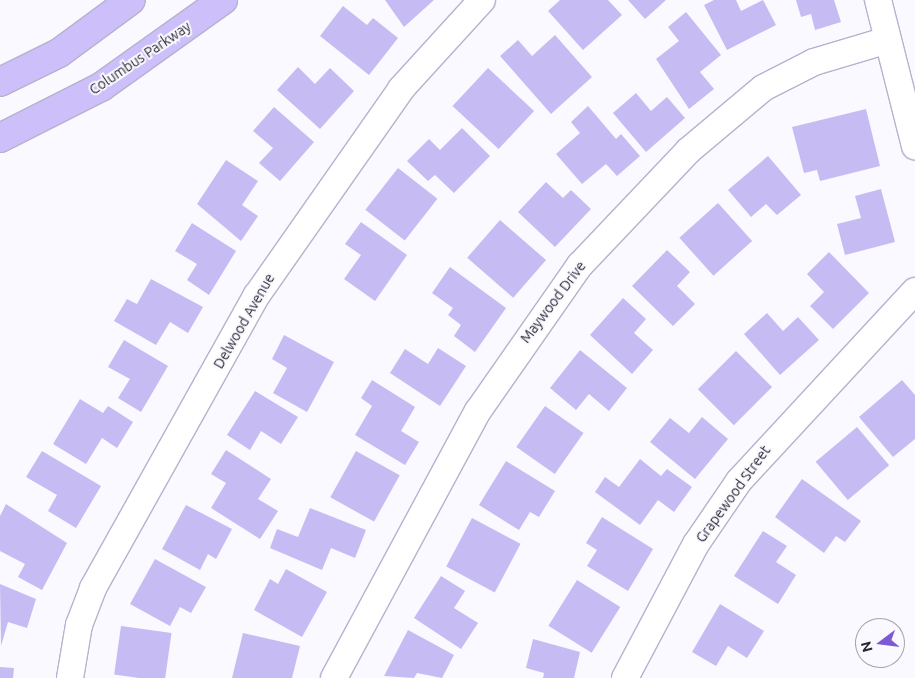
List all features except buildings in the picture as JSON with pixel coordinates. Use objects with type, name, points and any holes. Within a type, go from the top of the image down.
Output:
[{"type":"main road","points":[[0,82],[59,53],[132,0]]},
{"type":"main road","name":"Columbus Parkway","points":[[0,138],[101,87],[223,0]]},
{"type":"street","name":"Delwood Avenue","points":[[70,678],[79,625],[93,588],[257,295],[401,89],[482,0]]},
{"type":"street","points":[[878,0],[915,146]]},
{"type":"street","name":"Maywood Drive","points":[[334,678],[478,411],[580,265],[688,150],[763,88],[814,62],[888,40]]},
{"type":"street","name":"Grapewood Street","points":[[625,678],[696,544],[739,481],[915,291]]}]
